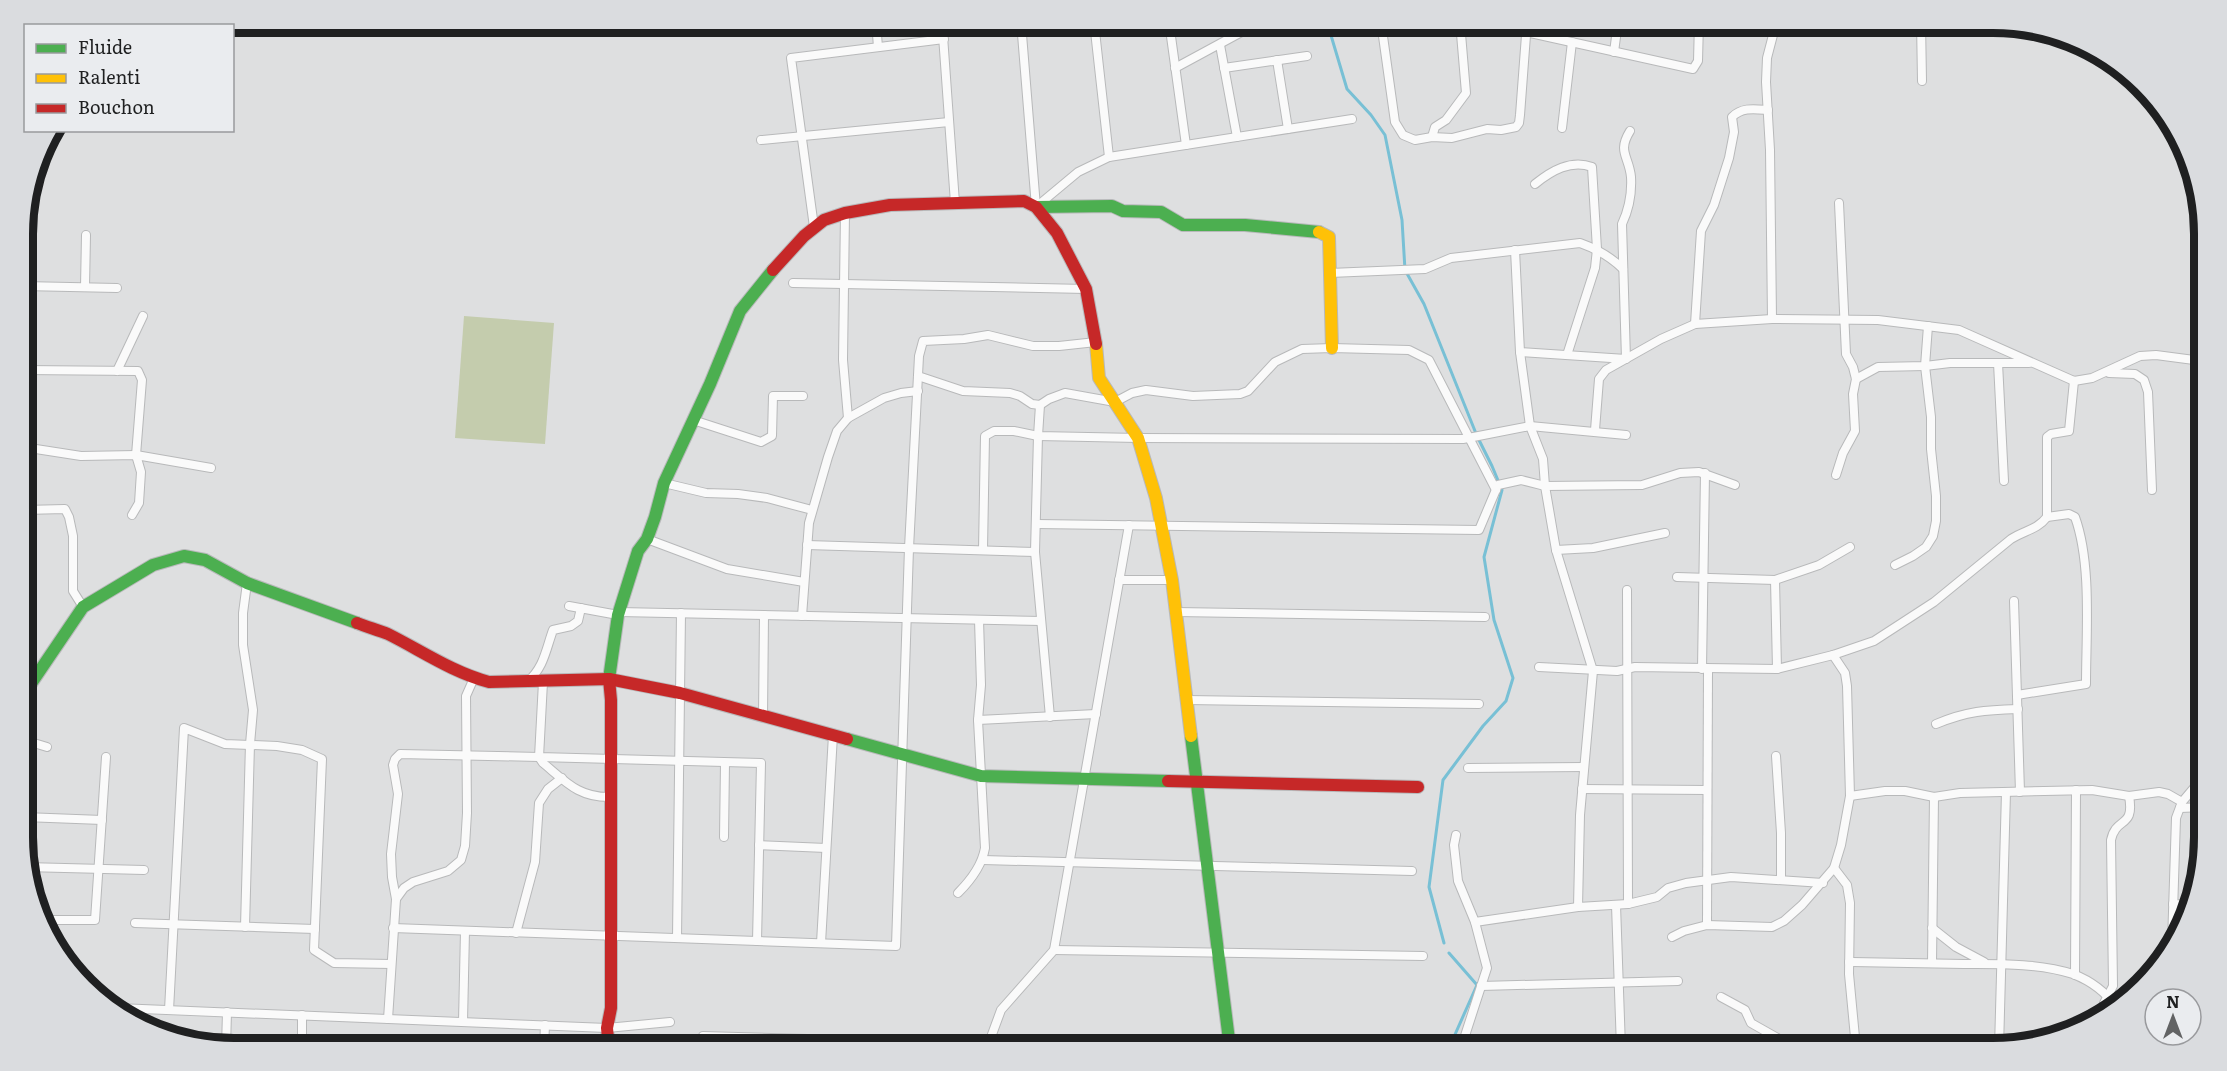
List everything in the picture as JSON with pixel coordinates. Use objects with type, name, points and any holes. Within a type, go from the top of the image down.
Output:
[{"type":"street","points":[[877,33],[878,47]]},
{"type":"street","points":[[943,33],[955,203]]},
{"type":"street","points":[[1022,33],[1036,207]]},
{"type":"street","points":[[1095,33],[1109,157]]},
{"type":"street","points":[[1170,33],[1186,145]]},
{"type":"street","points":[[1175,68],[1238,33]]},
{"type":"street","points":[[1383,33],[1395,123],[1403,135],[1415,140],[1432,137],[1452,138],[1487,129],[1501,130],[1516,127],[1520,115],[1526,33]]},
{"type":"street","points":[[1432,137],[1435,127],[1446,120],[1466,93],[1461,33]]},
{"type":"street","points":[[1544,33],[1572,42],[1694,69],[1698,61],[1699,33]]},
{"type":"street","points":[[1614,52],[1617,33]]},
{"type":"street","points":[[1772,319],[1767,58],[1773,33]]},
{"type":"street","points":[[1921,33],[1922,81]]},
{"type":"street","points":[[814,227],[791,58],[944,39]]},
{"type":"street","points":[[1562,128],[1572,42]]},
{"type":"street","points":[[1220,45],[1237,137]]},
{"type":"street","points":[[1224,68],[1307,56]]},
{"type":"street","points":[[1277,60],[1288,129]]},
{"type":"street","points":[[1695,324],[1701,231],[1714,205],[1729,158],[1734,132],[1732,117],[1737,112],[1746,109],[1768,110]]},
{"type":"street","points":[[1036,207],[1078,172],[1109,157],[1352,120]]},
{"type":"street","points":[[761,140],[949,122]]},
{"type":"street","points":[[1626,358],[1622,224],[1629,209],[1631,174],[1623,151],[1624,141],[1630,131]]},
{"type":"street","points":[[1535,184],[1558,168],[1585,164],[1592,167],[1597,249],[1595,268],[1567,355]]},
{"type":"street","points":[[608,1038],[607,1028],[611,1008],[612,936],[609,679],[618,613],[638,551],[647,539],[664,483],[710,384],[740,311],[784,256],[824,220],[844,213],[890,205],[1024,201],[1036,207],[1057,233],[1086,289],[1096,342],[1099,378],[1138,438],[1156,498],[1172,580],[1229,1038]]},
{"type":"street","points":[[1836,475],[1843,453],[1855,431],[1853,394],[1856,379],[1846,354],[1839,203]]},
{"type":"street","points":[[1036,207],[1112,206],[1123,211],[1161,212],[1183,225],[1245,225],[1320,232],[1329,237],[1332,348]]},
{"type":"street","points":[[844,213],[843,360],[848,418]]},
{"type":"street","points":[[85,287],[86,235]]},
{"type":"street","points":[[1330,273],[1425,269],[1450,258],[1580,243],[1597,249],[1623,270]]},
{"type":"street","points":[[1515,250],[1520,352],[1530,426],[1541,451],[1556,550],[1593,671],[1580,815],[1578,907]]},
{"type":"street","points":[[793,283],[1086,289]]},
{"type":"street","points":[[33,286],[117,288]]},
{"type":"street","points":[[117,371],[143,315]]},
{"type":"street","points":[[1595,430],[1599,379],[1606,370],[1695,324],[1772,319],[1878,320],[1959,330],[2074,381],[2092,378],[2140,356],[2194,360]]},
{"type":"street","points":[[1895,565],[1926,547],[1933,537],[1936,521],[1931,417],[1925,366],[1928,326]]},
{"type":"street","points":[[393,928],[896,946],[909,548],[919,356],[923,341],[964,339],[988,334],[1034,346],[1096,342]]},
{"type":"street","points":[[918,376],[963,391],[1010,393],[1032,404],[1040,405],[1065,393],[1115,402],[1132,393],[1146,390],[1193,396],[1240,394],[1248,391],[1275,362],[1302,349],[1409,350],[1429,360],[1496,490]]},
{"type":"street","points":[[1520,352],[1626,358]]},
{"type":"street","points":[[1856,379],[1878,367],[1950,363],[2032,363]]},
{"type":"street","points":[[1998,363],[2004,481]]},
{"type":"street","points":[[33,370],[138,371],[142,380],[136,455],[141,472],[140,503],[132,515]]},
{"type":"street","points":[[2102,374],[2135,374],[2144,380],[2148,392],[2152,490]]},
{"type":"street","points":[[2048,518],[2047,437],[2051,434],[2069,431],[2074,381]]},
{"type":"street","points":[[802,616],[812,510],[837,431],[848,418],[884,398],[918,391]]},
{"type":"street","points":[[693,420],[761,442],[772,436],[773,396],[803,396]]},
{"type":"street","points":[[1040,405],[1035,552],[1050,717]]},
{"type":"street","points":[[983,550],[985,436],[994,431],[1014,431],[1038,436],[1138,438],[1468,438],[1530,426],[1595,430],[1626,435]]},
{"type":"street","points":[[33,449],[81,456],[136,455],[211,468]]},
{"type":"street","points":[[1037,524],[1479,530],[1498,485],[1521,480],[1545,486],[1642,485],[1680,473],[1699,472],[1735,485]]},
{"type":"street","points":[[1705,473],[1703,578],[1707,925]]},
{"type":"street","points":[[664,483],[706,493],[767,498],[812,510]]},
{"type":"street","points":[[33,510],[65,509],[73,536],[73,591],[83,607]]},
{"type":"street","points":[[1539,668],[1593,671],[1777,669],[1833,655],[1874,641],[1934,602],[2021,532],[2040,527],[2048,518],[2069,514],[2075,518],[2080,532],[2085,562],[2086,684],[2017,695]]},
{"type":"street","points":[[991,1038],[1000,1011],[1054,950],[1129,525]]},
{"type":"street","points":[[1556,550],[1593,548],[1665,533]]},
{"type":"street","points":[[647,539],[727,569],[804,582]]},
{"type":"street","points":[[807,545],[1035,552]]},
{"type":"street","points":[[1677,577],[1775,580],[1819,565],[1850,547]]},
{"type":"street","points":[[33,681],[83,607],[153,565],[184,556],[205,560],[247,583],[387,634],[433,660],[474,678],[489,682],[609,679],[680,693],[981,776],[1418,786]]},
{"type":"street","points":[[1119,579],[1172,580]]},
{"type":"street","points":[[1775,580],[1777,669]]},
{"type":"street","points":[[244,927],[253,710],[243,645],[243,613],[247,583]]},
{"type":"street","points":[[1627,590],[1628,904]]},
{"type":"street","points":[[2014,601],[2020,792]]},
{"type":"street","points":[[569,606],[618,613],[1041,621]]},
{"type":"street","points":[[527,682],[536,675],[544,660],[553,630],[571,626],[578,621],[581,608]]},
{"type":"street","points":[[1176,612],[1485,617]]},
{"type":"street","points":[[677,938],[681,613]]},
{"type":"street","points":[[763,717],[764,615]]},
{"type":"street","points":[[958,892],[983,860],[984,848],[978,720],[981,685],[979,620]]},
{"type":"street","points":[[1672,936],[1707,925],[1772,927],[1784,921],[1834,868],[1841,845],[1850,796],[1847,686],[1845,674],[1833,655]]},
{"type":"street","points":[[396,899],[412,882],[448,871],[460,860],[465,846],[466,696],[474,678]]},
{"type":"street","points":[[543,682],[539,757],[543,763],[585,795],[596,798],[611,797]]},
{"type":"street","points":[[1187,699],[1479,704]]},
{"type":"street","points":[[1936,724],[1978,711],[2018,709]]},
{"type":"street","points":[[978,720],[1096,714]]},
{"type":"street","points":[[169,1010],[184,728],[225,744],[250,744],[302,750],[322,759],[314,951],[334,963],[391,964]]},
{"type":"street","points":[[821,943],[833,735]]},
{"type":"street","points":[[33,743],[47,747]]},
{"type":"street","points":[[388,1019],[396,899],[391,854],[398,794],[393,775],[395,759],[400,754],[761,763],[757,941]]},
{"type":"street","points":[[1776,756],[1781,833],[1781,880]]},
{"type":"street","points":[[52,920],[95,921],[106,757]]},
{"type":"street","points":[[724,837],[725,763]]},
{"type":"street","points":[[1468,768],[1584,767]]},
{"type":"street","points":[[516,933],[535,862],[539,803],[548,789],[562,778]]},
{"type":"street","points":[[1582,789],[1707,790]]},
{"type":"street","points":[[2172,927],[2176,818],[2181,805],[2194,789]]},
{"type":"street","points":[[1850,796],[1885,791],[1905,791],[1934,797],[1960,793],[2076,790],[2129,796],[2160,792],[2168,794],[2181,805],[2194,806]]},
{"type":"street","points":[[2074,975],[2076,790]]},
{"type":"street","points":[[1999,1038],[2006,792]]},
{"type":"street","points":[[2104,1005],[2113,986],[2111,840],[2113,831],[2130,816],[2129,796]]},
{"type":"street","points":[[1932,963],[1934,797]]},
{"type":"street","points":[[33,817],[102,820]]},
{"type":"street","points":[[1456,835],[1454,845],[1456,873],[1474,922],[1486,968],[1464,1038]]},
{"type":"street","points":[[759,845],[826,848]]},
{"type":"street","points":[[983,860],[1412,871]]},
{"type":"street","points":[[36,867],[144,870]]},
{"type":"street","points":[[1834,868],[1847,885],[1850,903],[1849,962],[1856,1038]]},
{"type":"street","points":[[1474,922],[1578,907],[1628,904],[1657,897],[1668,888],[1731,877],[1822,883]]},
{"type":"street","points":[[2173,904],[2182,905]]},
{"type":"street","points":[[1616,905],[1621,1038]]},
{"type":"street","points":[[135,922],[315,929]]},
{"type":"street","points":[[1932,928],[1956,947],[1987,964]]},
{"type":"street","points":[[463,1022],[465,931]]},
{"type":"street","points":[[1054,950],[1423,956]]},
{"type":"street","points":[[1849,962],[2001,964],[2056,970],[2074,975],[2097,986],[2111,999]]},
{"type":"street","points":[[1481,986],[1678,981]]},
{"type":"street","points":[[1721,998],[1745,1010],[1750,1023],[1777,1038]]},
{"type":"street","points":[[130,1008],[607,1028],[670,1022]]},
{"type":"street","points":[[226,1038],[227,1012]]},
{"type":"street","points":[[302,1015],[302,1038]]},
{"type":"street","points":[[544,1038],[545,1025]]},
{"type":"street","points":[[703,1036],[732,1038]]},
{"type":"green space","points":[[464,316],[554,323],[545,444],[455,438]]},
{"type":"waterway","points":[[1330,33],[1347,89],[1371,115],[1385,135],[1402,220],[1405,270],[1424,304],[1477,436],[1502,490],[1484,557],[1494,620],[1513,678],[1506,701],[1483,726],[1443,780],[1429,887],[1444,943]]},
{"type":"waterway","points":[[1449,953],[1477,985],[1453,1038]]},
{"type":"traffic: fast","points":[[1036,207],[1112,206],[1123,211],[1161,212],[1183,225],[1245,225],[1319,232]]},
{"type":"traffic: fast","points":[[609,679],[618,615],[638,551],[647,539],[655,517],[664,483],[710,384],[740,311],[773,270]]},
{"type":"traffic: fast","points":[[33,681],[83,607],[153,565],[184,556],[205,560],[247,583],[357,623]]},
{"type":"traffic: fast","points":[[1191,736],[1229,1038]]},
{"type":"traffic: fast","points":[[847,739],[981,776],[1168,781]]},
{"type":"traffic: slow","points":[[1319,232],[1329,237],[1332,348]]},
{"type":"traffic: slow","points":[[1096,344],[1099,378],[1138,438],[1156,498],[1172,580],[1191,736]]},
{"type":"traffic: jam","points":[[773,270],[804,236],[824,220],[845,213],[890,205],[1024,201],[1036,207],[1057,233],[1086,289],[1096,344]]},
{"type":"traffic: jam","points":[[357,623],[388,634],[450,667],[489,682],[609,679],[680,693],[847,739]]},
{"type":"traffic: jam","points":[[608,1038],[607,1028],[611,1008],[611,700],[609,679]]},
{"type":"traffic: jam","points":[[1168,781],[1418,787]]}]
